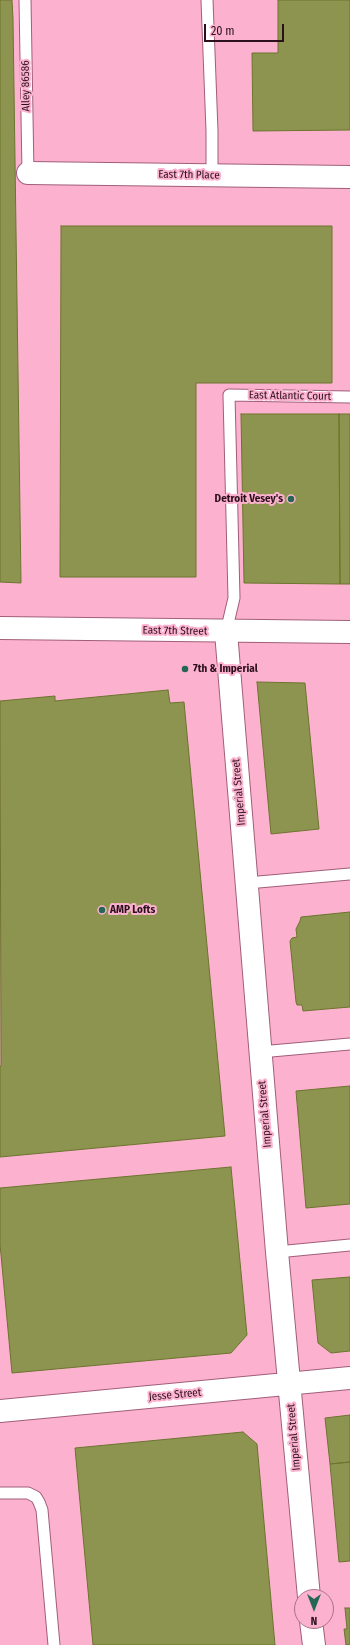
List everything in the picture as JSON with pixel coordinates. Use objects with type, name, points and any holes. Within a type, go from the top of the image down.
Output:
[{"type":"street","name":"East 7th Place","points":[[28,173],[350,177]]},
{"type":"street","name":"East 7th Street","points":[[0,628],[226,632],[350,632]]},
{"type":"street","name":"Imperial Street","points":[[226,632],[277,1252],[308,1589]]},
{"type":"street","name":"Jesse Street","points":[[0,1412],[350,1378]]},
{"type":"street","points":[[312,1629],[314,1645]]},
{"type":"lane","name":"Alley 86586","points":[[25,0],[28,173]]},
{"type":"lane","points":[[207,0],[212,131],[212,175]]},
{"type":"lane","name":"East Atlantic Court","points":[[226,632],[234,598],[229,395],[350,397]]},
{"type":"lane","points":[[246,883],[350,874]]},
{"type":"lane","points":[[260,1052],[350,1044]]},
{"type":"lane","points":[[277,1252],[350,1244]]},
{"type":"lane","points":[[0,1493],[28,1493],[36,1498],[42,1510],[54,1645]]},
{"type":"building","points":[[0,0],[12,0],[13,19],[21,583],[0,582]]},
{"type":"building","points":[[278,0],[350,0],[350,130],[253,131],[252,53],[278,53]]},
{"type":"building","points":[[61,226],[332,226],[332,383],[196,383],[196,577],[60,577]]},
{"type":"building","name":"Detroit Vesey's","points":[[241,414],[339,414],[340,584],[244,583]]},
{"type":"building","points":[[339,414],[350,414],[350,584],[340,584]]},
{"type":"building","points":[[257,682],[305,683],[319,829],[271,834]]},
{"type":"building","name":"AMP Lofts","points":[[168,690],[170,703],[184,702],[225,1136],[0,1157],[0,701],[55,696],[55,701]]},
{"type":"building","points":[[350,912],[350,1007],[303,1011],[302,1005],[297,1005],[296,1002],[290,941],[292,938],[297,937],[296,929],[301,917]]},
{"type":"building","points":[[350,1086],[350,1204],[306,1208],[296,1091]]},
{"type":"building","points":[[231,1167],[247,1335],[231,1353],[12,1373],[0,1244],[0,1188]]},
{"type":"building","points":[[350,1277],[350,1351],[331,1353],[318,1343],[312,1280]]},
{"type":"building","points":[[350,1415],[350,1462],[330,1464],[325,1418]]},
{"type":"building","points":[[243,1432],[257,1444],[275,1645],[93,1645],[75,1448]]},
{"type":"building","points":[[350,1462],[350,1561],[339,1562],[330,1464]]},
{"type":"building","points":[[345,1608],[350,1608],[350,1645],[346,1645],[344,1629],[347,1629]]},
{"type":"place","name":"Detroit Vesey's","points":[[291,499]]},
{"type":"place","name":"7th & Imperial","points":[[185,669]]},
{"type":"place","name":"AMP Lofts","points":[[102,910]]}]
